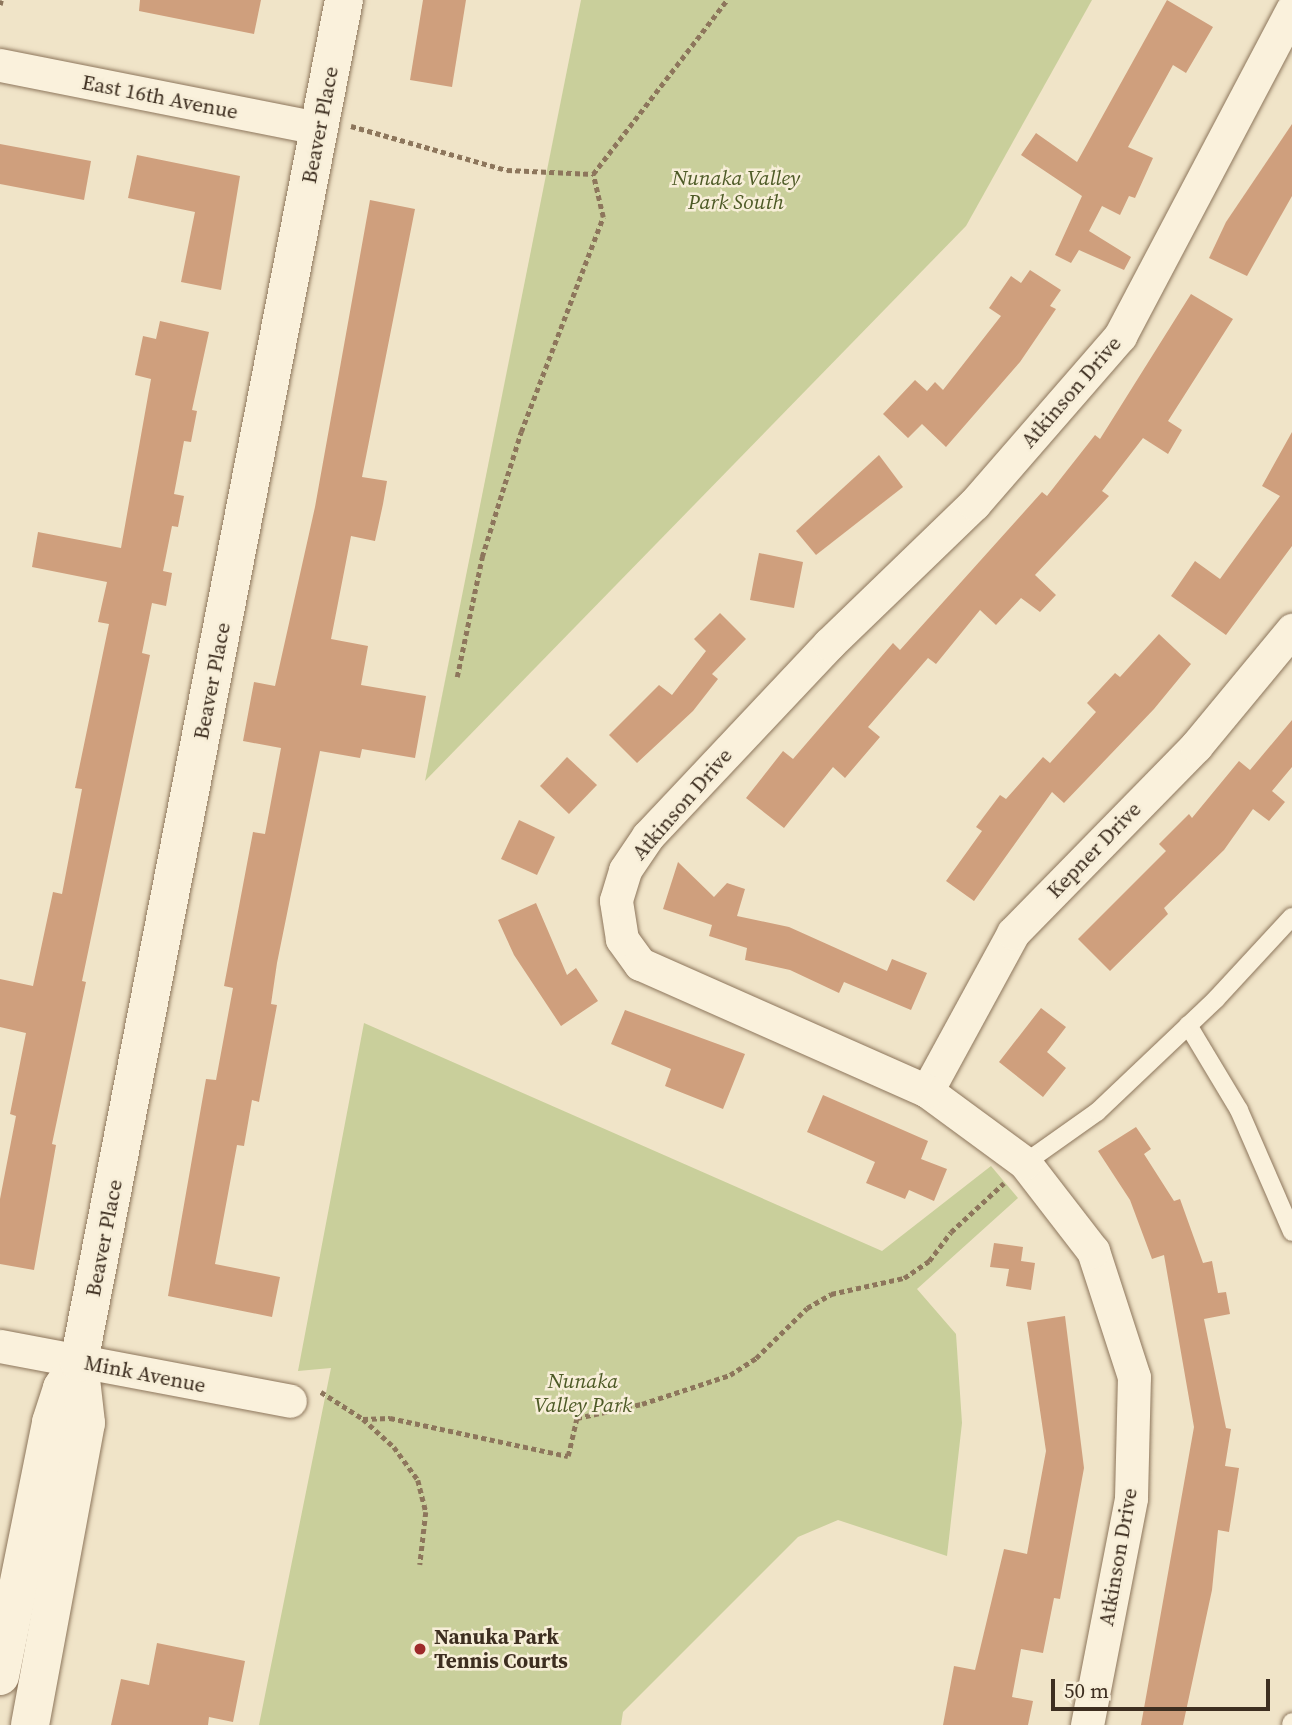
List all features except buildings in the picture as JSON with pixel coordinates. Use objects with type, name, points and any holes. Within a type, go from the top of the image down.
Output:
[{"type":"street","name":"Beaver Place","points":[[30,1725],[86,1423],[79,1362],[344,0]]},
{"type":"street","name":"Atkinson Drive","points":[[1087,1725],[1131,1497],[1134,1377],[1093,1251],[1025,1163],[927,1091],[640,964],[622,939],[616,900],[625,870],[648,836],[829,644],[974,504],[1120,336],[1292,10]]},
{"type":"street","name":"East 16th Avenue","points":[[0,65],[319,128]]},
{"type":"street","name":"Kepner Drive","points":[[927,1091],[1013,933],[1196,746],[1292,630]]},
{"type":"street","name":"Mink Avenue","points":[[0,1346],[290,1401]]},
{"type":"street","name":"Beaver Place","points":[[0,1676],[51,1422],[62,1388],[79,1362]]},
{"type":"lane","points":[[1025,1163],[1097,1112],[1188,1025],[1292,917]]},
{"type":"lane","points":[[1188,1025],[1239,1110],[1292,1232]]},
{"type":"path","points":[[593,174],[727,0]]},
{"type":"path","points":[[319,128],[354,126],[507,170],[593,174]]},
{"type":"path","points":[[457,677],[482,557],[517,444],[603,217],[593,174]]},
{"type":"path","points":[[363,1419],[390,1418],[568,1456],[577,1418],[642,1404],[730,1375],[756,1358],[807,1308],[831,1294],[904,1278],[929,1261],[951,1232],[1025,1163]]},
{"type":"path","points":[[290,1401],[293,1385],[320,1392],[363,1419],[394,1447],[418,1480],[426,1512],[420,1565]]},
{"type":"green space","name":"Nunaka Valley Park South","points":[[581,0],[1092,0],[966,226],[425,781]]},
{"type":"green space","name":"Nunaka Valley Park","points":[[364,1023],[882,1251],[991,1166],[1018,1198],[917,1289],[956,1334],[962,1423],[947,1556],[838,1520],[798,1537],[623,1712],[621,1725],[259,1725],[331,1368],[298,1371]]},
{"type":"place","name":"Nanuka Park Tennis Courts","points":[[420,1649]]}]
